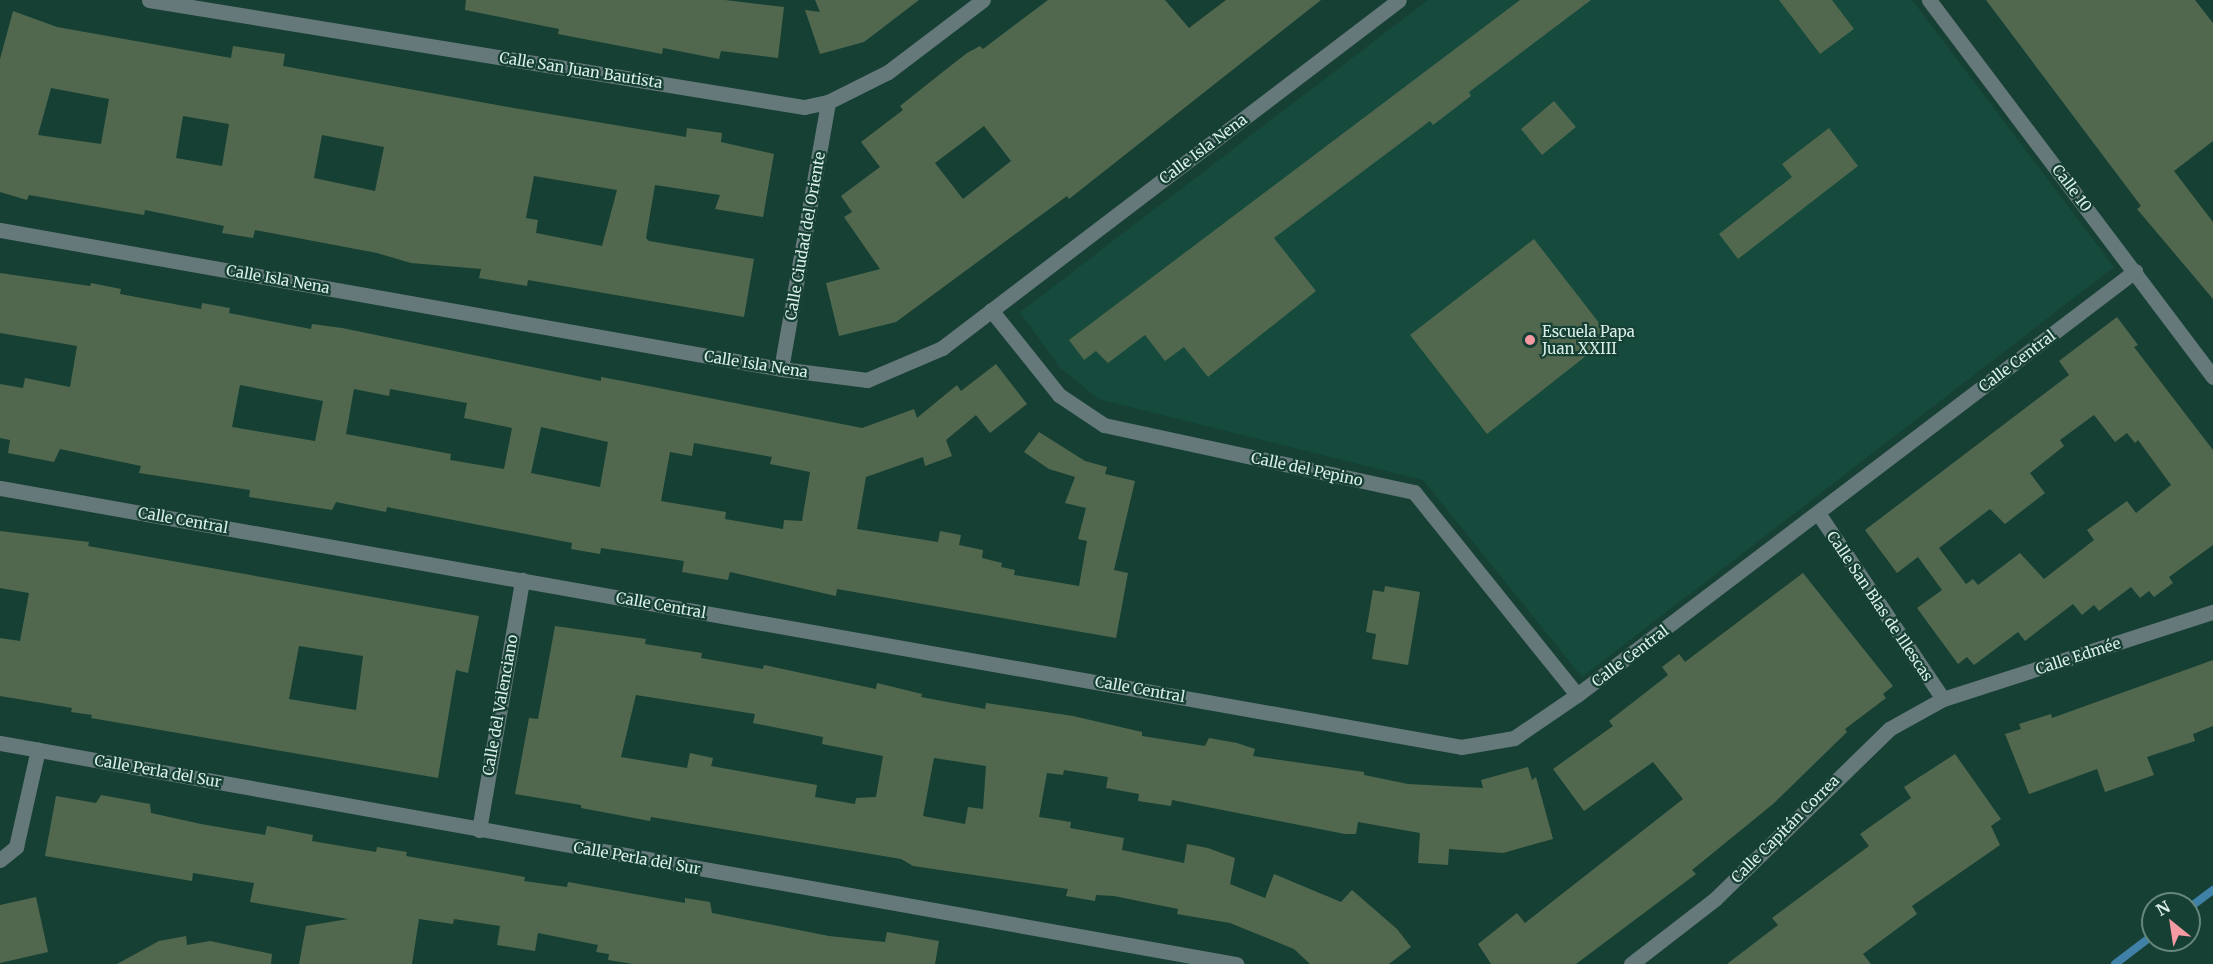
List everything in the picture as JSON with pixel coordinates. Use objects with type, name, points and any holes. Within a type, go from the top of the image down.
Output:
[{"type":"street","name":"Calle San Juan Bautista","points":[[149,0],[804,107],[828,102],[888,72],[983,0]]},
{"type":"street","name":"Calle Isla Nena","points":[[0,230],[782,369],[867,380],[942,348],[1399,0]]},
{"type":"street","name":"Calle 10","points":[[1929,0],[2213,377]]},
{"type":"street","name":"Calle Ciudad del Oriente","points":[[782,369],[828,102]]},
{"type":"street","name":"Calle Central","points":[[0,488],[1461,747],[1514,738],[1577,695],[2135,271]]},
{"type":"street","name":"Calle del Pepino","points":[[991,310],[1059,395],[1104,424],[1414,492],[1577,695]]},
{"type":"street","name":"Calle San Blas de Illescas","points":[[1818,513],[1943,699]]},
{"type":"street","name":"Calle del Valenciano","points":[[479,830],[522,580]]},
{"type":"street","name":"Calle Edmée","points":[[1943,699],[2213,612]]},
{"type":"street","name":"Calle Capitán Correa","points":[[1631,964],[1715,899],[1860,754],[1889,729],[1943,699]]},
{"type":"street","name":"Calle Perla del Sur","points":[[0,743],[1236,964]]},
{"type":"street","points":[[0,860],[16,847],[38,749]]},
{"type":"shaded area","name":"Escuela Papa Juan XXIII","points":[[1428,0],[1912,0],[2114,267],[1582,677],[1423,480],[1099,399],[1060,368],[1020,312]]},
{"type":"building","points":[[466,0],[725,0],[784,7],[778,58],[721,51],[719,59],[663,48],[662,54],[558,34],[559,29],[465,10]]},
{"type":"building","points":[[815,0],[919,0],[864,42],[820,54],[805,10],[820,12]]},
{"type":"building","points":[[1048,0],[1165,0],[1189,28],[1226,0],[1321,0],[1069,199],[1067,196],[896,322],[839,336],[826,283],[880,269],[844,217],[852,212],[841,196],[880,167],[861,142],[903,110],[900,106],[967,53],[980,46],[983,49]],"holes":[[[984,126],[1011,161],[963,199],[935,163]]]},
{"type":"building","points":[[1520,0],[1591,0],[1469,92],[1471,96],[1433,125],[1430,121],[1274,238],[1316,291],[1208,377],[1184,347],[1165,361],[1145,335],[1108,363],[1096,351],[1084,360],[1069,340]]},
{"type":"building","points":[[1779,0],[1832,0],[1854,29],[1820,54]]},
{"type":"building","points":[[1986,0],[2195,0],[2213,23],[2213,141],[2174,171],[2213,222],[2213,299],[2137,209],[2141,206]]},
{"type":"building","points":[[13,11],[57,27],[231,58],[233,46],[285,54],[283,66],[508,107],[686,137],[687,128],[722,133],[721,142],[774,154],[763,217],[715,209],[720,195],[655,185],[646,238],[649,241],[754,259],[744,317],[528,280],[527,286],[479,278],[481,269],[411,263],[377,253],[255,230],[253,238],[222,233],[224,226],[145,210],[144,215],[29,195],[27,200],[0,192],[0,59]],"holes":[[[51,88],[109,99],[101,144],[38,135]],[[183,116],[229,124],[222,166],[176,158]],[[322,135],[384,147],[375,191],[314,178]],[[534,176],[617,190],[602,246],[536,233],[538,220],[526,218]]]},
{"type":"building","points":[[1554,101],[1576,127],[1542,155],[1521,129]]},
{"type":"building","points":[[1829,128],[1858,166],[1738,259],[1719,234],[1792,177],[1782,164]]},
{"type":"building","points":[[1534,239],[1610,337],[1487,434],[1410,335]]},
{"type":"building","points":[[0,273],[90,286],[91,283],[121,289],[120,294],[201,309],[202,303],[230,308],[229,313],[311,329],[312,324],[342,328],[601,381],[601,377],[862,428],[914,409],[917,418],[957,385],[961,391],[996,364],[1027,404],[990,433],[976,415],[946,440],[952,456],[925,466],[923,457],[866,477],[857,529],[938,542],[940,531],[961,535],[959,545],[983,550],[982,558],[1002,563],[1001,567],[1015,570],[1014,575],[1079,586],[1087,541],[1078,539],[1086,508],[1065,503],[1075,477],[1049,469],[1024,452],[1039,432],[1085,461],[1107,467],[1105,474],[1135,481],[1114,570],[1128,573],[1116,638],[837,589],[836,596],[730,572],[728,580],[682,572],[684,561],[601,548],[600,554],[571,549],[572,543],[387,507],[386,512],[336,502],[332,510],[249,497],[250,490],[139,473],[141,466],[60,449],[54,462],[8,453],[10,440],[0,438],[0,384],[23,388],[25,378],[70,387],[77,346],[0,333]],"holes":[[[240,385],[323,401],[315,441],[232,427]],[[354,389],[389,396],[390,389],[467,403],[464,418],[512,428],[504,469],[450,460],[451,454],[346,434]],[[541,427],[608,442],[600,487],[531,473]],[[694,443],[772,457],[770,464],[810,472],[802,521],[784,520],[783,529],[725,519],[726,512],[661,501],[670,452],[692,456]]]},
{"type":"building","points":[[2117,317],[2138,345],[2134,347],[2213,450],[2213,545],[2169,577],[2173,583],[2154,597],[2149,591],[2140,598],[2131,587],[2099,611],[2094,605],[2082,615],[2073,604],[2025,641],[2018,632],[1974,665],[1967,657],[1958,664],[1917,608],[1942,590],[1918,557],[1897,573],[1865,530],[2069,375],[2059,361]],"holes":[[[2094,415],[2115,442],[2127,433],[2135,443],[2138,440],[2171,485],[2136,513],[2127,501],[2087,530],[2094,540],[2044,579],[2020,553],[1978,585],[1973,579],[1966,584],[1939,548],[1990,509],[2005,524],[2045,493],[2030,473],[2064,446],[2060,440]]]},
{"type":"building","points":[[0,531],[89,542],[88,546],[479,616],[468,673],[456,670],[438,778],[91,718],[92,715],[71,712],[72,708],[0,696],[0,638],[20,641],[29,593],[0,588]],"holes":[[[299,646],[363,656],[356,710],[289,699]]]},
{"type":"building","points":[[1803,573],[1893,686],[1883,694],[1886,698],[1845,729],[1847,732],[1773,804],[1692,870],[1696,874],[1576,964],[1491,964],[1478,944],[1517,913],[1525,923],[1683,799],[1653,762],[1584,811],[1553,769],[1613,726],[1609,721],[1668,675],[1662,667],[1679,654],[1685,662]]},
{"type":"building","points":[[1385,586],[1420,592],[1408,665],[1372,659],[1376,634],[1366,632],[1373,590],[1384,592]]},
{"type":"building","points":[[555,626],[646,639],[645,644],[702,653],[701,658],[763,669],[764,665],[876,689],[877,683],[922,694],[921,697],[985,709],[986,703],[1073,716],[1142,732],[1142,736],[1205,746],[1209,738],[1237,743],[1255,749],[1253,756],[1364,772],[1364,775],[1408,784],[1483,788],[1481,780],[1528,767],[1532,780],[1536,777],[1553,839],[1503,853],[1449,849],[1448,865],[1418,863],[1420,833],[1358,822],[1356,834],[1345,834],[1172,800],[1171,806],[1138,801],[1139,794],[1106,788],[1108,777],[1064,770],[1063,775],[1047,773],[1039,817],[1071,822],[1070,828],[1124,838],[1122,850],[1184,863],[1187,844],[1208,848],[1235,858],[1230,884],[1265,898],[1274,874],[1341,902],[1352,890],[1397,929],[1411,947],[1389,964],[1310,964],[1294,949],[1230,923],[1177,914],[1178,909],[1114,896],[1096,895],[1095,901],[1066,896],[1068,889],[913,866],[901,859],[651,817],[650,821],[581,808],[581,805],[515,794],[529,718],[538,719]],"holes":[[[636,695],[755,714],[753,723],[823,737],[822,744],[883,756],[876,797],[856,798],[855,804],[815,797],[817,785],[711,766],[713,758],[690,753],[687,768],[621,757]],[[934,758],[986,766],[983,809],[968,807],[965,824],[923,816]]]},
{"type":"building","points":[[2213,660],[2213,726],[2193,734],[2195,741],[2147,757],[2154,775],[2105,792],[2097,769],[2029,794],[2005,734],[2021,729],[2019,724],[2051,714],[2052,718]]},
{"type":"building","points":[[1955,754],[2001,819],[1991,826],[2000,845],[1912,906],[1917,914],[1863,954],[1871,964],[1727,964],[1778,925],[1772,918],[1869,846],[1860,834],[1911,798],[1904,787]]},
{"type":"building","points":[[101,795],[150,804],[151,813],[201,824],[265,835],[267,826],[313,835],[312,841],[376,852],[377,847],[407,852],[406,856],[525,877],[524,881],[567,887],[568,882],[685,903],[685,898],[710,902],[712,913],[829,936],[885,942],[887,932],[939,941],[935,964],[633,964],[608,960],[609,954],[596,952],[598,945],[538,933],[535,951],[497,945],[500,926],[454,919],[453,924],[419,919],[412,964],[299,964],[306,926],[348,919],[250,902],[254,883],[193,873],[192,881],[45,856],[56,796],[96,803]]},
{"type":"building","points":[[36,897],[48,952],[0,963],[0,905]]},
{"type":"building","points":[[186,936],[187,945],[210,941],[272,954],[271,964],[117,964],[159,941]]},
{"type":"waterway","points":[[2201,899],[2213,890]]},
{"type":"waterway","points":[[2115,964],[2141,944]]},
{"type":"place","name":"Escuela Papa Juan XXIII","points":[[1530,340]]}]
